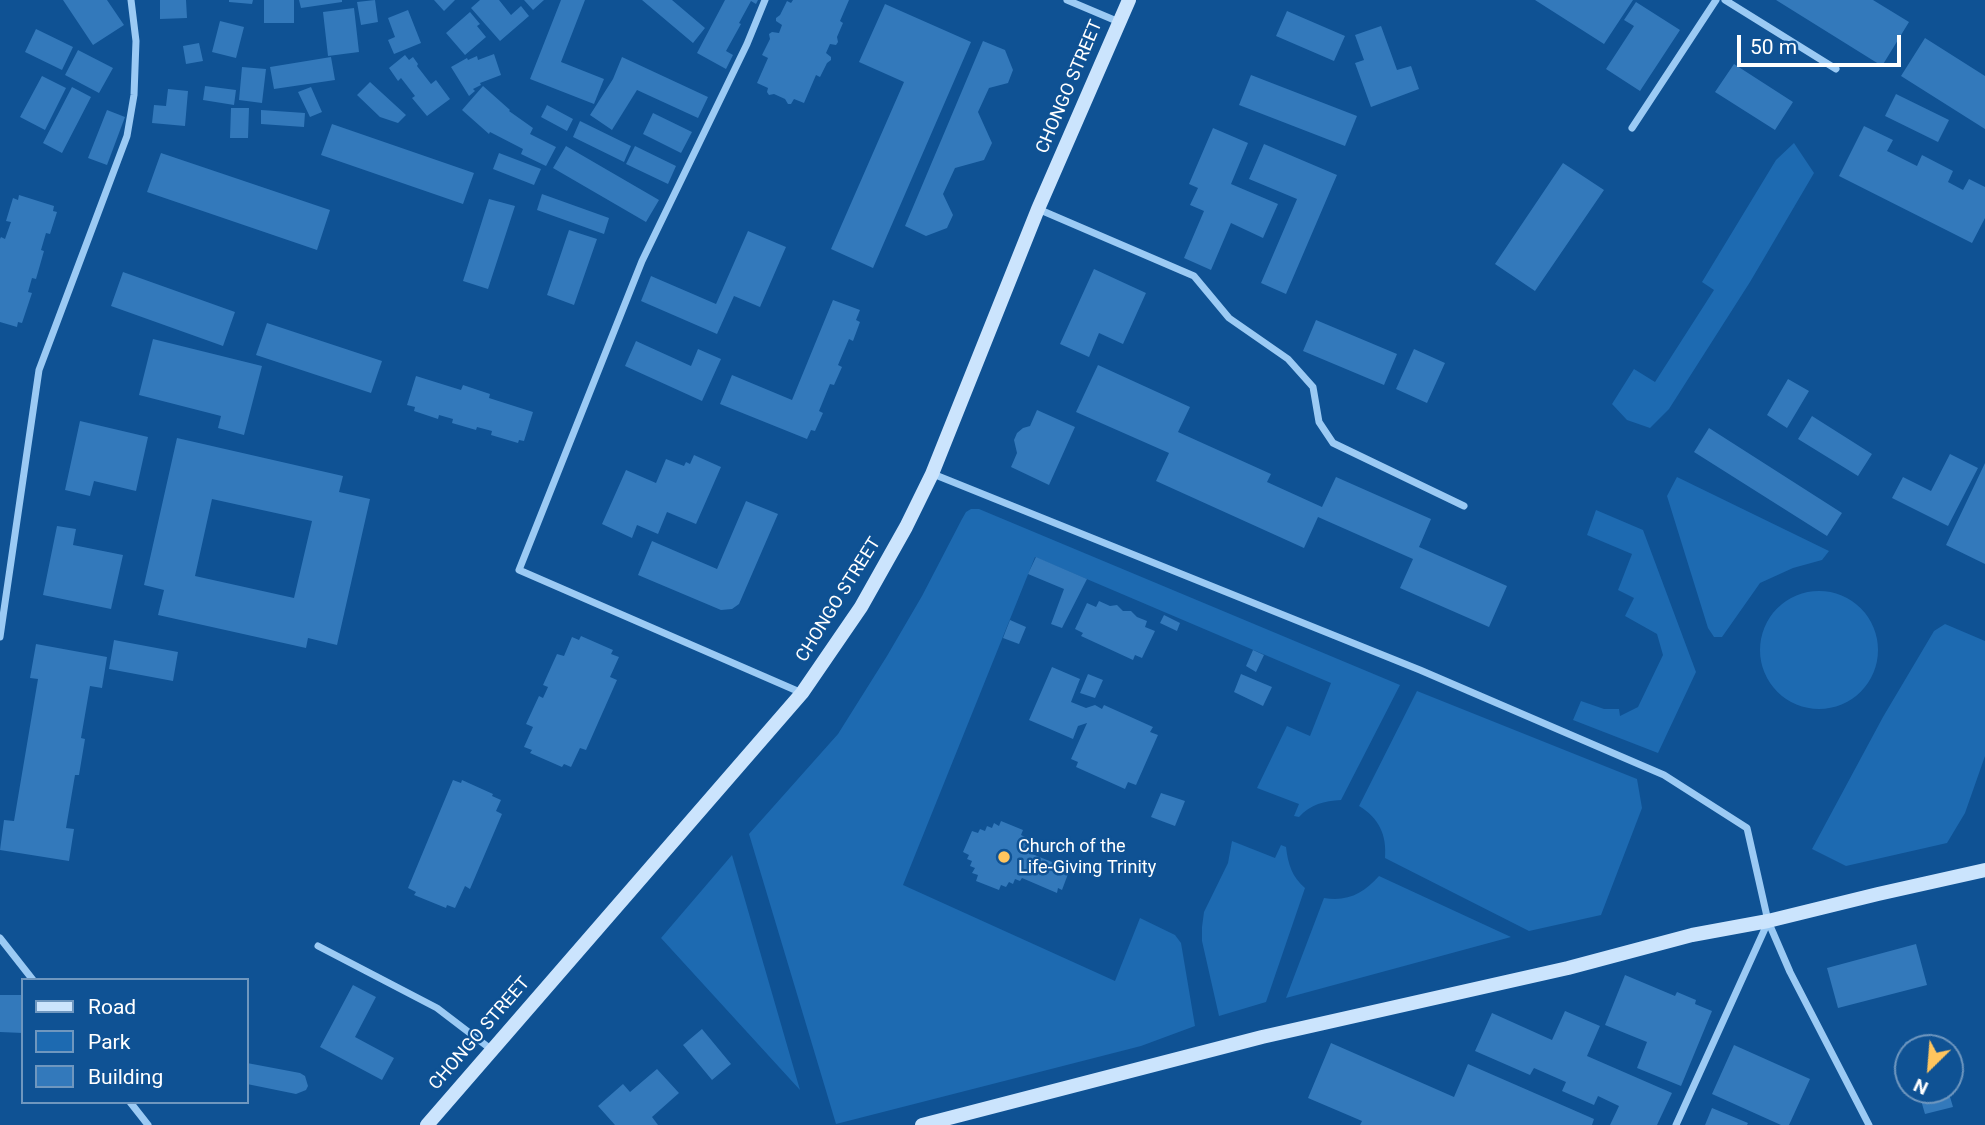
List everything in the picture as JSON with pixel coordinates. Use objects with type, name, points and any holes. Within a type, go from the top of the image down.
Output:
[{"type":"main road","name":"CHONGO STREET","points":[[427,1125],[802,693],[860,607],[906,527],[932,474],[1038,209],[1129,0]]},
{"type":"main road","points":[[922,1125],[1262,1037],[1568,968],[1692,935],[1768,921],[1985,870]]},
{"type":"street","points":[[0,637],[39,370],[127,136],[134,95],[136,41],[131,0]]},
{"type":"street","points":[[765,0],[747,44],[642,261],[519,570],[802,693]]},
{"type":"street","points":[[1067,0],[1119,22]]},
{"type":"street","points":[[1632,128],[1716,0]]},
{"type":"street","points":[[1725,0],[1836,69]]},
{"type":"street","points":[[1038,209],[1194,275],[1229,318],[1288,359],[1313,387],[1319,422],[1333,443],[1464,506]]},
{"type":"street","points":[[932,474],[1420,670],[1664,775],[1748,828],[1768,921],[1790,972],[1869,1125]]},
{"type":"street","points":[[1676,1125],[1768,921]]},
{"type":"street","points":[[0,937],[31,978]]},
{"type":"street","points":[[318,946],[437,1008],[492,1050]]},
{"type":"street","points":[[132,1104],[148,1125]]},
{"type":"green space","points":[[1794,143],[1814,173],[1750,282],[1669,409],[1650,428],[1627,420],[1612,404],[1634,369],[1655,382],[1714,290],[1702,282],[1776,160]]},
{"type":"green space","points":[[1677,477],[1829,551],[1822,560],[1793,568],[1760,583],[1722,637],[1714,637],[1708,628],[1667,496]]},
{"type":"green space","points":[[979,509],[1400,685],[1341,800],[1318,804],[1299,817],[1294,816],[1299,804],[1257,788],[1287,726],[1310,736],[1331,683],[1035,557],[903,885],[1115,981],[1140,918],[1175,935],[1181,943],[1195,1026],[1141,1046],[836,1124],[749,834],[838,734],[922,596],[966,512]]},
{"type":"green space","points":[[1596,510],[1643,530],[1696,672],[1658,753],[1573,720],[1581,701],[1604,709],[1619,709],[1620,716],[1638,707],[1663,655],[1657,634],[1625,616],[1634,598],[1618,590],[1632,554],[1587,535]]},
{"type":"green space","points":[[1819,591],[1842,595],[1861,608],[1874,627],[1878,650],[1874,673],[1861,692],[1842,705],[1819,709],[1796,705],[1777,692],[1764,673],[1760,650],[1764,627],[1777,608],[1796,595]]},
{"type":"green space","points":[[1945,624],[1985,641],[1985,756],[1965,813],[1947,843],[1846,866],[1812,849],[1883,717],[1934,631]]},
{"type":"green space","points":[[1417,691],[1637,779],[1642,808],[1601,915],[1529,931],[1385,858],[1385,842],[1377,822],[1359,806]]},
{"type":"green space","points":[[1232,841],[1275,858],[1281,845],[1286,847],[1291,870],[1305,888],[1266,1002],[1219,1016],[1202,941],[1202,927],[1204,912],[1228,863]]},
{"type":"green space","points":[[732,855],[800,1090],[661,938]]},
{"type":"green space","points":[[1379,876],[1511,937],[1286,998],[1324,898],[1341,899],[1355,895]]},
{"type":"building","points":[[63,0],[107,0],[124,25],[93,45]]},
{"type":"building","points":[[160,0],[186,0],[187,18],[160,19]]},
{"type":"building","points":[[229,0],[253,0],[252,4]]},
{"type":"building","points":[[264,0],[294,0],[294,23],[264,23]]},
{"type":"building","points":[[299,0],[342,0],[342,2],[301,8]]},
{"type":"building","points":[[375,0],[378,22],[361,25],[357,2]]},
{"type":"building","points":[[434,0],[455,0],[444,11]]},
{"type":"building","points":[[480,0],[499,0],[511,15],[521,6],[529,16],[500,41],[471,8]]},
{"type":"building","points":[[524,0],[544,0],[533,10]]},
{"type":"building","points":[[561,0],[585,0],[561,62],[604,79],[594,104],[530,79]]},
{"type":"building","points":[[642,0],[672,0],[705,28],[693,43]]},
{"type":"building","points":[[725,0],[758,0],[756,4],[751,1],[726,51],[733,55],[726,69],[697,53]]},
{"type":"building","points":[[793,0],[849,0],[840,21],[843,23],[837,37],[838,42],[836,45],[830,44],[826,53],[831,60],[820,77],[816,75],[804,103],[794,99],[788,104],[785,99],[774,94],[769,95],[768,88],[757,83],[768,58],[762,55],[770,39],[769,34],[779,33],[782,25],[776,18],[787,1],[791,3]]},
{"type":"building","points":[[1535,0],[1633,0],[1604,44]]},
{"type":"building","points":[[1776,0],[1873,0],[1909,22],[1882,66]]},
{"type":"building","points":[[1636,2],[1680,30],[1640,91],[1606,69],[1634,26],[1624,20]]},
{"type":"building","points":[[885,4],[971,42],[873,268],[831,249],[904,82],[859,62]]},
{"type":"building","points":[[354,8],[359,52],[328,56],[323,12]]},
{"type":"building","points":[[408,10],[421,43],[394,54],[388,40],[395,37],[388,18]]},
{"type":"building","points":[[1287,11],[1345,36],[1334,61],[1276,36]]},
{"type":"building","points":[[470,12],[486,37],[465,55],[446,33]]},
{"type":"building","points":[[220,21],[244,27],[236,58],[212,52]]},
{"type":"building","points":[[1381,26],[1397,70],[1411,66],[1419,89],[1371,107],[1355,63],[1364,60],[1355,35]]},
{"type":"building","points":[[36,29],[73,47],[62,70],[25,52]]},
{"type":"building","points":[[1925,38],[1985,76],[1985,129],[1901,76]]},
{"type":"building","points":[[983,41],[1005,50],[1013,70],[1008,83],[989,88],[978,112],[992,143],[984,160],[955,168],[943,194],[953,215],[947,228],[926,236],[905,226]]},
{"type":"building","points":[[199,43],[203,61],[186,64],[183,46]]},
{"type":"building","points":[[78,50],[113,68],[99,93],[65,75]]},
{"type":"building","points":[[494,54],[501,75],[480,83],[469,96],[451,67],[467,58],[468,60],[477,56],[478,60]]},
{"type":"building","points":[[405,55],[409,60],[413,57],[431,84],[436,80],[450,99],[427,116],[412,98],[415,96],[401,78],[398,81],[389,68]]},
{"type":"building","points":[[331,57],[335,80],[274,89],[270,67]]},
{"type":"building","points":[[622,57],[708,97],[698,118],[637,90],[612,130],[590,115],[613,79]]},
{"type":"building","points":[[1734,64],[1793,102],[1775,130],[1715,92]]},
{"type":"building","points":[[242,67],[266,69],[262,103],[239,100]]},
{"type":"building","points":[[1251,75],[1357,116],[1345,146],[1239,105]]},
{"type":"building","points":[[42,76],[66,88],[45,130],[20,117]]},
{"type":"building","points":[[370,82],[406,115],[398,123],[380,117],[357,95]]},
{"type":"building","points":[[205,86],[236,90],[234,105],[203,100]]},
{"type":"building","points":[[483,86],[509,111],[533,128],[530,134],[556,147],[546,166],[521,154],[523,149],[490,132],[489,134],[462,110]]},
{"type":"building","points":[[72,87],[91,97],[62,153],[43,143]]},
{"type":"building","points":[[311,87],[322,112],[310,117],[298,92]]},
{"type":"building","points":[[168,89],[188,91],[185,126],[152,123],[154,105],[166,106]]},
{"type":"building","points":[[1896,94],[1949,120],[1938,142],[1885,116]]},
{"type":"building","points":[[547,105],[573,119],[567,131],[541,117]]},
{"type":"building","points":[[231,108],[249,108],[248,138],[230,138]]},
{"type":"building","points":[[107,110],[125,117],[107,165],[88,158]]},
{"type":"building","points":[[261,110],[305,113],[304,127],[261,124]]},
{"type":"building","points":[[653,113],[692,132],[681,153],[643,134]]},
{"type":"building","points":[[580,121],[631,146],[624,162],[573,137]]},
{"type":"building","points":[[332,124],[474,173],[463,204],[321,155]]},
{"type":"building","points":[[1864,126],[1893,140],[1887,151],[1917,166],[1922,155],[1953,171],[1948,182],[1963,190],[1969,179],[1985,187],[1985,218],[1972,243],[1839,176]]},
{"type":"building","points":[[1213,128],[1248,143],[1231,184],[1278,204],[1263,238],[1231,223],[1211,270],[1184,258],[1204,211],[1190,205],[1198,188],[1189,184]]},
{"type":"building","points":[[1264,144],[1337,175],[1286,294],[1261,283],[1297,199],[1249,179]]},
{"type":"building","points":[[566,146],[659,200],[646,222],[553,168]]},
{"type":"building","points":[[635,146],[676,166],[668,184],[626,164]]},
{"type":"building","points":[[161,153],[330,210],[317,250],[147,192]]},
{"type":"building","points":[[499,153],[541,169],[534,185],[493,169]]},
{"type":"building","points":[[1563,163],[1604,190],[1535,291],[1495,264]]},
{"type":"building","points":[[542,194],[609,218],[604,234],[537,210]]},
{"type":"building","points":[[19,195],[54,206],[53,211],[57,212],[50,234],[46,233],[36,279],[32,278],[28,292],[32,293],[22,323],[18,322],[17,327],[0,322],[0,239],[5,239],[11,222],[6,221],[13,198],[18,200]]},
{"type":"building","points":[[489,199],[515,206],[488,289],[463,281]]},
{"type":"building","points":[[569,230],[597,239],[574,305],[547,295]]},
{"type":"building","points":[[748,231],[786,247],[760,307],[734,296],[717,334],[641,301],[651,276],[716,304]]},
{"type":"building","points":[[1094,269],[1146,293],[1123,344],[1099,333],[1089,357],[1060,344]]},
{"type":"building","points":[[123,272],[235,312],[223,346],[111,306]]},
{"type":"building","points":[[833,300],[860,310],[856,320],[860,322],[853,341],[849,339],[838,365],[842,367],[834,385],[830,384],[819,411],[823,413],[815,431],[811,430],[807,439],[720,404],[732,375],[792,400]]},
{"type":"building","points":[[1316,320],[1397,354],[1384,385],[1303,351]]},
{"type":"building","points":[[267,323],[382,361],[371,393],[256,355]]},
{"type":"building","points":[[153,339],[262,366],[244,435],[218,428],[221,416],[139,395]]},
{"type":"building","points":[[636,341],[691,366],[698,349],[721,359],[702,401],[625,366]]},
{"type":"building","points":[[1414,349],[1445,363],[1427,403],[1396,389]]},
{"type":"building","points":[[1098,365],[1190,407],[1178,432],[1271,474],[1267,482],[1322,507],[1336,477],[1431,519],[1419,547],[1507,586],[1489,627],[1400,588],[1413,559],[1318,517],[1304,548],[1156,481],[1169,453],[1076,412]]},
{"type":"building","points":[[416,376],[461,390],[463,385],[490,394],[489,398],[533,412],[524,441],[519,440],[518,443],[491,435],[492,431],[477,427],[476,430],[452,423],[453,419],[439,415],[438,419],[414,411],[415,407],[407,405]]},
{"type":"building","points":[[1788,379],[1809,391],[1787,428],[1767,415]]},
{"type":"building","points":[[1037,410],[1075,427],[1049,485],[1011,467],[1017,453],[1014,440],[1017,433],[1030,426]]},
{"type":"building","points":[[1812,416],[1872,454],[1858,476],[1798,439]]},
{"type":"building","points":[[80,421],[148,437],[136,491],[94,481],[90,496],[65,490]]},
{"type":"building","points":[[1709,428],[1842,513],[1827,536],[1694,452]]},
{"type":"building","points":[[177,438],[343,476],[339,492],[370,499],[337,645],[308,638],[306,648],[158,615],[164,590],[144,585]],"holes":[[[212,499],[312,521],[294,598],[195,576]]]},
{"type":"building","points":[[1950,454],[1978,468],[1948,526],[1892,498],[1903,477],[1931,491]]},
{"type":"building","points":[[694,455],[721,467],[696,524],[667,512],[658,534],[637,525],[632,538],[602,524],[626,470],[656,483],[666,459],[684,466],[686,462],[690,464]]},
{"type":"building","points":[[1985,463],[1985,564],[1946,545]]},
{"type":"building","points":[[746,501],[778,514],[739,604],[732,609],[721,610],[638,575],[652,541],[717,569]]},
{"type":"building","points":[[57,526],[76,529],[73,545],[123,555],[111,609],[43,595]]},
{"type":"building","points":[[1036,557],[1087,579],[1062,628],[1051,624],[1064,589],[1028,574]]},
{"type":"building","points":[[1099,601],[1110,606],[1117,605],[1123,611],[1131,611],[1147,621],[1145,627],[1155,631],[1142,658],[1135,655],[1133,660],[1081,636],[1083,633],[1075,629],[1087,603],[1096,607]]},
{"type":"building","points":[[1164,615],[1180,623],[1177,631],[1160,623]]},
{"type":"building","points":[[1010,620],[1026,627],[1019,644],[1003,638]]},
{"type":"building","points":[[581,636],[613,650],[611,654],[619,657],[610,677],[617,680],[586,750],[580,748],[571,767],[564,764],[562,767],[530,753],[532,750],[524,747],[533,727],[526,724],[539,696],[543,698],[548,687],[543,685],[557,654],[564,656],[572,637],[579,640]]},
{"type":"building","points":[[114,640],[178,652],[173,681],[109,669]]},
{"type":"building","points":[[36,644],[107,657],[102,688],[90,686],[81,738],[85,739],[79,775],[75,775],[66,828],[74,829],[69,861],[0,850],[4,820],[14,821],[38,679],[30,678]]},
{"type":"building","points":[[1253,650],[1264,655],[1256,672],[1246,666]]},
{"type":"building","points":[[1052,667],[1080,679],[1071,702],[1086,708],[1095,705],[1102,709],[1104,705],[1153,727],[1150,732],[1158,735],[1136,785],[1128,782],[1125,789],[1076,767],[1078,762],[1071,759],[1087,723],[1078,726],[1073,739],[1029,720]]},
{"type":"building","points":[[1088,674],[1103,680],[1095,698],[1080,693]]},
{"type":"building","points":[[1241,674],[1272,687],[1263,706],[1234,692]]},
{"type":"building","points":[[453,780],[461,783],[462,780],[493,794],[492,796],[501,800],[496,811],[502,814],[470,889],[465,886],[455,908],[447,905],[446,908],[414,895],[416,892],[408,888]]},
{"type":"building","points":[[1161,793],[1185,801],[1175,826],[1151,817]]},
{"type":"building","name":"Church of the Life-Giving Trinity","points":[[1001,821],[1023,830],[1021,835],[1027,838],[1026,842],[1030,844],[1028,848],[1033,850],[1032,854],[1067,868],[1065,872],[1068,874],[1062,890],[1058,888],[1057,893],[1022,878],[1020,881],[1015,879],[1013,884],[1009,882],[1006,887],[1001,885],[999,890],[976,881],[978,875],[972,873],[975,868],[970,866],[972,861],[967,859],[969,855],[963,852],[972,831],[985,831],[987,826],[992,828],[994,823],[999,826]]},
{"type":"building","points":[[1916,944],[1927,985],[1838,1008],[1827,968]]},
{"type":"building","points":[[1625,975],[1675,996],[1677,992],[1712,1011],[1681,1086],[1637,1068],[1647,1042],[1605,1025]]},
{"type":"building","points":[[353,985],[376,997],[355,1037],[394,1058],[382,1080],[320,1047]]},
{"type":"building","points":[[0,995],[21,995],[21,1033],[0,1032]]},
{"type":"building","points":[[1565,1011],[1600,1026],[1587,1056],[1672,1093],[1657,1125],[1610,1125],[1619,1106],[1598,1096],[1594,1105],[1562,1091],[1566,1082],[1534,1068],[1530,1075],[1475,1051],[1492,1013],[1552,1040]]},
{"type":"building","points":[[702,1029],[731,1064],[712,1080],[683,1045]]},
{"type":"building","points":[[1331,1043],[1454,1097],[1468,1064],[1594,1119],[1592,1125],[1360,1125],[1362,1121],[1308,1098]]},
{"type":"building","points":[[1734,1045],[1810,1079],[1789,1125],[1781,1125],[1712,1094]]},
{"type":"building","points":[[248,1063],[305,1076],[308,1086],[306,1090],[296,1094],[248,1084]]},
{"type":"building","points":[[657,1069],[679,1093],[652,1117],[658,1125],[615,1125],[598,1106],[623,1084],[630,1092]]},
{"type":"building","points":[[1922,1104],[1952,1104],[1953,1107],[1925,1114]]},
{"type":"building","points":[[1712,1108],[1748,1123],[1705,1125]]},
{"type":"place","name":"Church of the Life-Giving Trinity","points":[[1004,857]]}]
